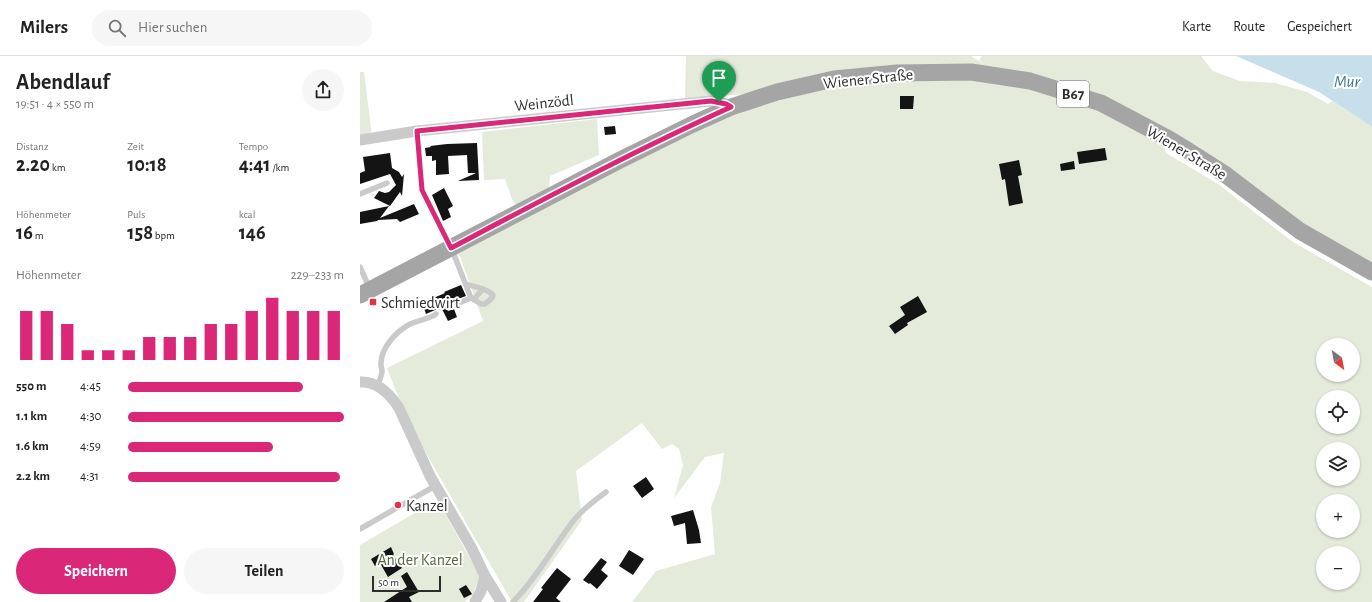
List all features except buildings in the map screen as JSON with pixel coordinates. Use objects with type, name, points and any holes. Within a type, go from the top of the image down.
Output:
[{"type":"main road","name":"Wiener Straße","points":[[365,292],[620,160],[731,107],[777,92],[834,78],[889,74],[971,72],[1030,80],[1102,103],[1169,139],[1226,175],[1300,232],[1372,272]]},
{"type":"street","name":"Weinzödl","points":[[360,140],[417,131],[711,101],[726,104],[731,107]]},
{"type":"street","points":[[360,382],[378,386],[389,394],[398,408],[435,486],[501,602]]},
{"type":"street","points":[[475,602],[481,591],[485,576]]},
{"type":"lane","points":[[417,131],[422,190],[451,248],[466,284],[473,298],[481,304],[489,302],[493,295],[490,292],[466,284]]},
{"type":"lane","points":[[360,194],[387,183]]},
{"type":"lane","points":[[360,267],[365,292]]},
{"type":"lane","points":[[449,307],[473,298],[483,289]]},
{"type":"lane","points":[[378,386],[382,371],[381,365],[385,348],[390,341],[402,328],[436,314]]},
{"type":"lane","points":[[360,529],[435,486]]},
{"type":"lane","points":[[513,602],[525,590],[575,520],[588,506],[606,492]]},
{"type":"green space","points":[[686,56],[971,56],[984,64],[979,60],[982,56],[1201,56],[1213,71],[1240,81],[1275,83],[1307,92],[1328,104],[1332,101],[1372,127],[1372,264],[1305,225],[1240,175],[1190,144],[1087,91],[1064,82],[1006,71],[749,94],[685,98]]},
{"type":"green space","points":[[360,72],[364,72],[371,132],[369,138],[360,140]]},
{"type":"green space","points":[[897,73],[1063,84],[1164,146],[1166,153],[1218,184],[1293,242],[1372,287],[1372,602],[632,602],[656,571],[715,554],[711,507],[720,483],[724,453],[705,457],[674,498],[683,465],[679,449],[672,444],[662,449],[642,423],[576,471],[582,520],[524,602],[512,602],[408,422],[387,368],[483,321],[462,259],[451,247],[777,92]]},
{"type":"green space","points":[[597,119],[599,155],[550,176],[549,189],[517,207],[512,199],[505,179],[484,180],[482,132]]},
{"type":"green space","name":"An der Kanzel","points":[[437,500],[480,576],[473,594],[465,602],[360,602],[360,545]]},
{"type":"water","name":"Mur","points":[[1236,56],[1372,56],[1372,127],[1319,92]]},
{"type":"place","name":"Schmiedwirt","points":[[373,302]]},
{"type":"place","name":"Kanzel","points":[[398,505]]},
{"type":"route","points":[[711,101],[719,102],[731,107],[620,160],[451,248],[422,190],[417,131],[711,101]]}]
